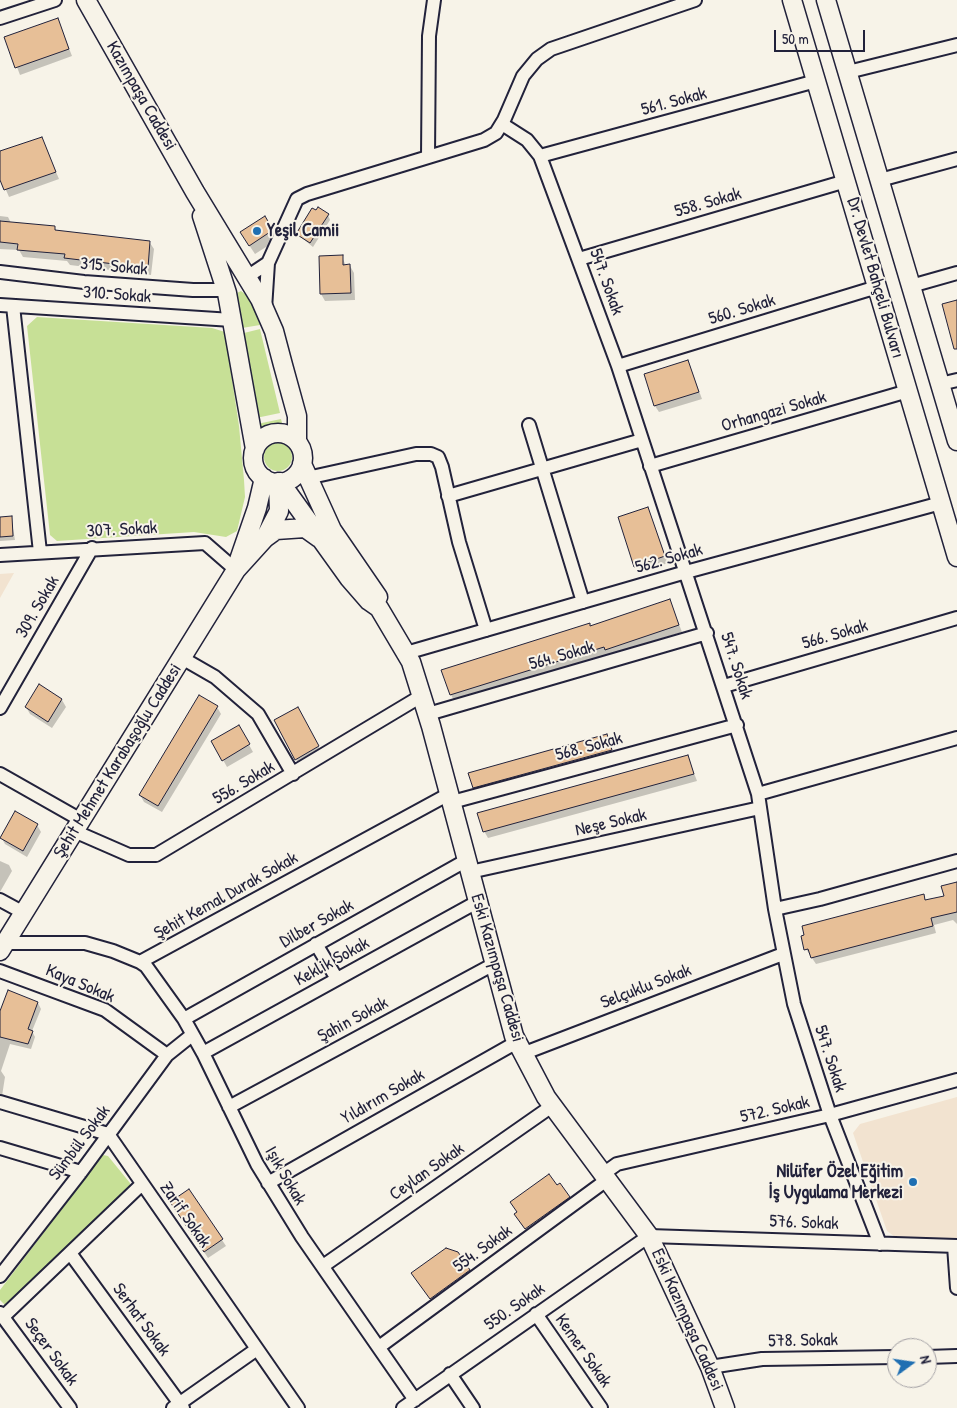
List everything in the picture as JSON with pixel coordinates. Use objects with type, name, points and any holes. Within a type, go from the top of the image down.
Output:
[{"type":"street","points":[[0,18],[55,0]]},
{"type":"street","name":"Kazımpaşa Caddesi","points":[[86,0],[265,311],[274,331],[296,416],[297,442]]},
{"type":"street","points":[[428,157],[429,36],[434,0]]},
{"type":"street","points":[[265,311],[268,263],[297,199],[307,194],[484,140],[496,133],[502,124],[523,76],[537,59],[551,49],[696,0]]},
{"type":"street","name":"Dr. Devlet Bahçeli Bulvarı","points":[[792,0],[957,557]]},
{"type":"street","name":"Dr. Devlet Bahçeli Bulvarı","points":[[826,0],[911,286],[949,382],[957,441]]},
{"type":"street","points":[[848,72],[957,45]]},
{"type":"street","name":"561. Sokak","points":[[540,156],[816,82]]},
{"type":"street","name":"547. Sokak","points":[[502,124],[527,140],[540,156],[618,366],[707,632],[759,801],[775,909],[794,1004],[830,1115],[880,1244]]},
{"type":"street","points":[[880,180],[957,159]]},
{"type":"street","name":"558. Sokak","points":[[579,259],[846,181]]},
{"type":"street","name":"Kazımpaşa Caddesi","points":[[195,192],[226,290],[255,449]]},
{"type":"street","points":[[226,290],[268,263]]},
{"type":"street","name":"315. Sokak","points":[[0,272],[84,282],[193,290],[226,290]]},
{"type":"street","points":[[911,286],[957,273]]},
{"type":"street","name":"560. Sokak","points":[[618,366],[877,287]]},
{"type":"street","name":"310. Sokak","points":[[0,305],[232,320]]},
{"type":"street","points":[[13,306],[40,552]]},
{"type":"street","name":"Orhangazi Sokak","points":[[650,466],[908,391]]},
{"type":"street","points":[[529,425],[583,602]]},
{"type":"street","points":[[264,538],[279,510],[274,481],[254,465],[255,449],[263,438],[274,433],[287,435],[297,442],[301,449],[308,478]]},
{"type":"street","points":[[448,496],[544,470],[642,440]]},
{"type":"street","points":[[274,481],[294,477],[308,478],[370,463],[431,454],[438,457],[459,542],[486,630]]},
{"type":"street","name":"Eski Kazımpaşa Caddesi","points":[[308,478],[332,530],[378,595],[379,608]]},
{"type":"street","name":"Eski Kazımpaşa Caddesi","points":[[274,481],[323,541],[349,578],[369,601],[379,608],[406,653],[423,695],[477,902],[519,1048],[552,1106],[649,1236],[710,1367],[725,1408]]},
{"type":"street","name":"Şehit Mehmet Karabaşoğlu Caddesi","points":[[236,570],[257,508],[274,481]]},
{"type":"street","name":"562. Sokak","points":[[406,653],[686,572],[941,503]]},
{"type":"street","points":[[264,538],[276,530],[305,528],[323,541]]},
{"type":"street","name":"Şehit Mehmet Karabaşoğlu Caddesi","points":[[3,947],[236,570],[264,538]]},
{"type":"street","name":"307. Sokak","points":[[0,555],[92,548],[205,543],[236,570]]},
{"type":"street","name":"309. Sokak","points":[[0,708],[92,548]]},
{"type":"street","name":"566. Sokak","points":[[724,686],[957,618]]},
{"type":"street","name":"564. Sokak","points":[[428,714],[707,632]]},
{"type":"street","points":[[182,658],[215,677],[258,714],[293,774]]},
{"type":"street","name":"556. Sokak","points":[[0,774],[78,825],[129,855],[156,855],[423,695]]},
{"type":"street","name":"568. Sokak","points":[[450,798],[736,725]]},
{"type":"street","name":"Neşe Sokak","points":[[468,866],[759,801],[957,738]]},
{"type":"street","name":"Şehit Kemal Durak Sokak","points":[[140,962],[450,798]]},
{"type":"street","points":[[775,909],[820,899],[957,861]]},
{"type":"street","name":"Dilber Sokak","points":[[184,1018],[316,944],[468,866]]},
{"type":"street","points":[[0,900],[24,913]]},
{"type":"street","name":"Keklik Sokak","points":[[203,1053],[477,902]]},
{"type":"street","points":[[3,947],[85,943],[113,950],[140,962]]},
{"type":"street","points":[[316,944],[337,979]]},
{"type":"street","name":"Selçuklu Sokak","points":[[519,1048],[783,954]]},
{"type":"street","name":"Işık Sokak","points":[[140,962],[146,966],[184,1018],[268,1183],[415,1400]]},
{"type":"street","name":"Şahin Sokak","points":[[229,1107],[494,964]]},
{"type":"street","name":"Kaya Sokak","points":[[0,971],[105,1010],[166,1055]]},
{"type":"street","name":"Sümbül Sokak","points":[[0,1276],[81,1172],[166,1055],[192,1035]]},
{"type":"street","name":"Yıldırım Sokak","points":[[268,1183],[519,1048]]},
{"type":"street","name":"572. Sokak","points":[[605,1177],[617,1164],[830,1115],[957,1080]]},
{"type":"street","points":[[0,1102],[108,1134]]},
{"type":"street","name":"Ceylan Sokak","points":[[323,1266],[552,1106]]},
{"type":"street","name":"Zarif Sokak","points":[[108,1134],[298,1408]]},
{"type":"street","points":[[0,1148],[81,1172]]},
{"type":"street","name":"554. Sokak","points":[[379,1347],[605,1177]]},
{"type":"street","points":[[1,1315],[70,1253],[142,1184]]},
{"type":"street","name":"576. Sokak","points":[[649,1236],[956,1246]]},
{"type":"street","name":"550. Sokak","points":[[403,1408],[649,1236]]},
{"type":"street","points":[[956,1246],[957,1288]]},
{"type":"street","name":"Serhat Sokak","points":[[70,1253],[179,1406]]},
{"type":"street","name":"Kemer Sokak","points":[[536,1314],[601,1408]]},
{"type":"street","name":"Seçer Sokak","points":[[1,1315],[70,1408]]},
{"type":"street","points":[[179,1406],[257,1349]]},
{"type":"street","points":[[937,1357],[957,1356]]},
{"type":"street","name":"578. Sokak","points":[[710,1367],[762,1360],[887,1357]]},
{"type":"street","points":[[450,1374],[473,1408]]},
{"type":"shaded area","points":[[14,573],[0,598],[0,574]]},
{"type":"shaded area","name":"Nilüfer Özel Eğitim İş Uygulama Merkezi","points":[[957,1097],[957,1241],[898,1239],[887,1231],[853,1133],[860,1124]]},
{"type":"green space","points":[[241,291],[249,297],[260,325],[242,328],[236,298],[237,293]]},
{"type":"green space","points":[[37,317],[212,328],[225,332],[239,426],[244,480],[245,497],[237,531],[226,537],[194,532],[57,541],[50,535],[27,326]]},
{"type":"green space","points":[[260,329],[280,413],[256,418],[244,333]]},
{"type":"green space","points":[[281,419],[282,423],[258,431],[257,424]]},
{"type":"green space","points":[[278,443],[288,447],[292,457],[288,467],[278,471],[268,467],[264,457],[268,447]]},
{"type":"green space","points":[[103,1155],[108,1156],[130,1183],[131,1188],[6,1306],[0,1300],[0,1290]]},
{"type":"building","points":[[58,18],[69,49],[15,68],[4,37]]},
{"type":"building","points":[[42,137],[56,172],[4,190],[0,180],[0,151]]},
{"type":"building","points":[[318,207],[329,214],[310,243],[296,234],[312,208],[316,210]]},
{"type":"building","name":"Yeşil Camii","points":[[265,216],[273,230],[249,246],[240,232]]},
{"type":"building","points":[[0,221],[55,226],[55,230],[150,241],[148,268],[64,258],[65,254],[17,250],[18,244],[0,242]]},
{"type":"building","points":[[343,255],[343,265],[350,264],[351,293],[320,294],[319,256]]},
{"type":"building","points":[[957,300],[957,349],[954,349],[942,304]]},
{"type":"building","points":[[688,360],[699,392],[654,406],[644,374]]},
{"type":"building","points":[[648,507],[665,556],[634,567],[618,517]]},
{"type":"building","points":[[12,516],[13,536],[0,537],[0,517]]},
{"type":"building","points":[[670,599],[679,625],[605,650],[604,647],[450,695],[441,670],[590,623],[590,626]]},
{"type":"building","points":[[39,684],[62,699],[48,722],[25,707]]},
{"type":"building","points":[[199,695],[218,706],[158,806],[139,795]]},
{"type":"building","points":[[298,707],[319,746],[295,760],[274,720]]},
{"type":"building","points":[[239,725],[250,744],[222,761],[211,741]]},
{"type":"building","points":[[607,734],[612,750],[473,788],[468,773]]},
{"type":"building","points":[[688,755],[694,774],[483,832],[477,813]]},
{"type":"building","points":[[15,811],[38,824],[23,851],[0,838]]},
{"type":"building","points":[[957,882],[957,912],[931,918],[933,926],[811,958],[808,949],[804,950],[801,936],[804,935],[802,926],[924,894],[925,900],[944,896],[941,886]]},
{"type":"building","points":[[8,990],[38,1002],[28,1029],[33,1031],[28,1044],[0,1037],[0,1011]]},
{"type":"building","points":[[549,1174],[557,1185],[560,1183],[570,1197],[525,1229],[514,1214],[517,1212],[510,1202]]},
{"type":"building","points":[[189,1189],[223,1239],[204,1252],[170,1202]]},
{"type":"building","points":[[446,1248],[458,1252],[470,1270],[430,1299],[411,1273]]},
{"type":"place","name":"Yeşil Camii","points":[[257,231]]},
{"type":"place","name":"Nilüfer Özel Eğitim İş Uygulama Merkezi","points":[[913,1182]]}]
